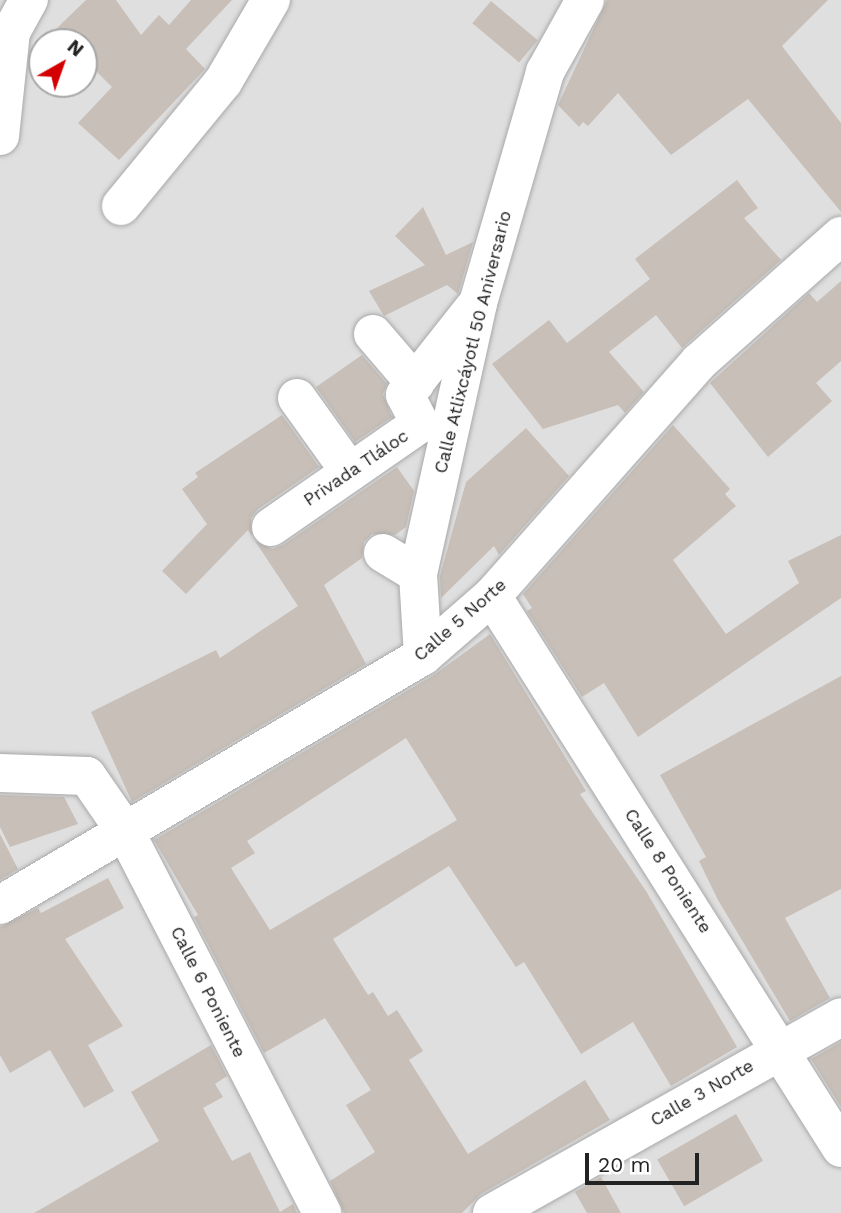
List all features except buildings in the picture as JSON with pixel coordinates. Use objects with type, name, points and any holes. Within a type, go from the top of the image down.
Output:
[{"type":"street","points":[[0,136],[10,32],[29,0]]},
{"type":"street","points":[[121,206],[223,82],[271,0]]},
{"type":"street","name":"Calle Atlixcáyotl 50 Aniversario","points":[[424,656],[418,574],[478,303],[545,72],[584,0]]},
{"type":"street","name":"Calle 5 Norte","points":[[0,905],[424,656],[492,596],[699,362],[841,236]]},
{"type":"street","points":[[373,334],[415,383],[478,303]]},
{"type":"street","name":"Privada Tláloc","points":[[271,527],[420,424],[405,395],[415,383]]},
{"type":"street","points":[[297,398],[351,472]]},
{"type":"street","points":[[383,554],[418,574]]},
{"type":"street","name":"Calle 8 Poniente","points":[[492,596],[781,1048],[841,1148]]},
{"type":"street","name":"Calle 6 Poniente","points":[[0,773],[87,776],[125,831],[322,1213]]},
{"type":"street","name":"Calle 3 Norte","points":[[492,1213],[781,1048],[841,1017]]},
{"type":"shaded area","points":[[0,0],[841,0],[841,1213],[0,1213]]}]
